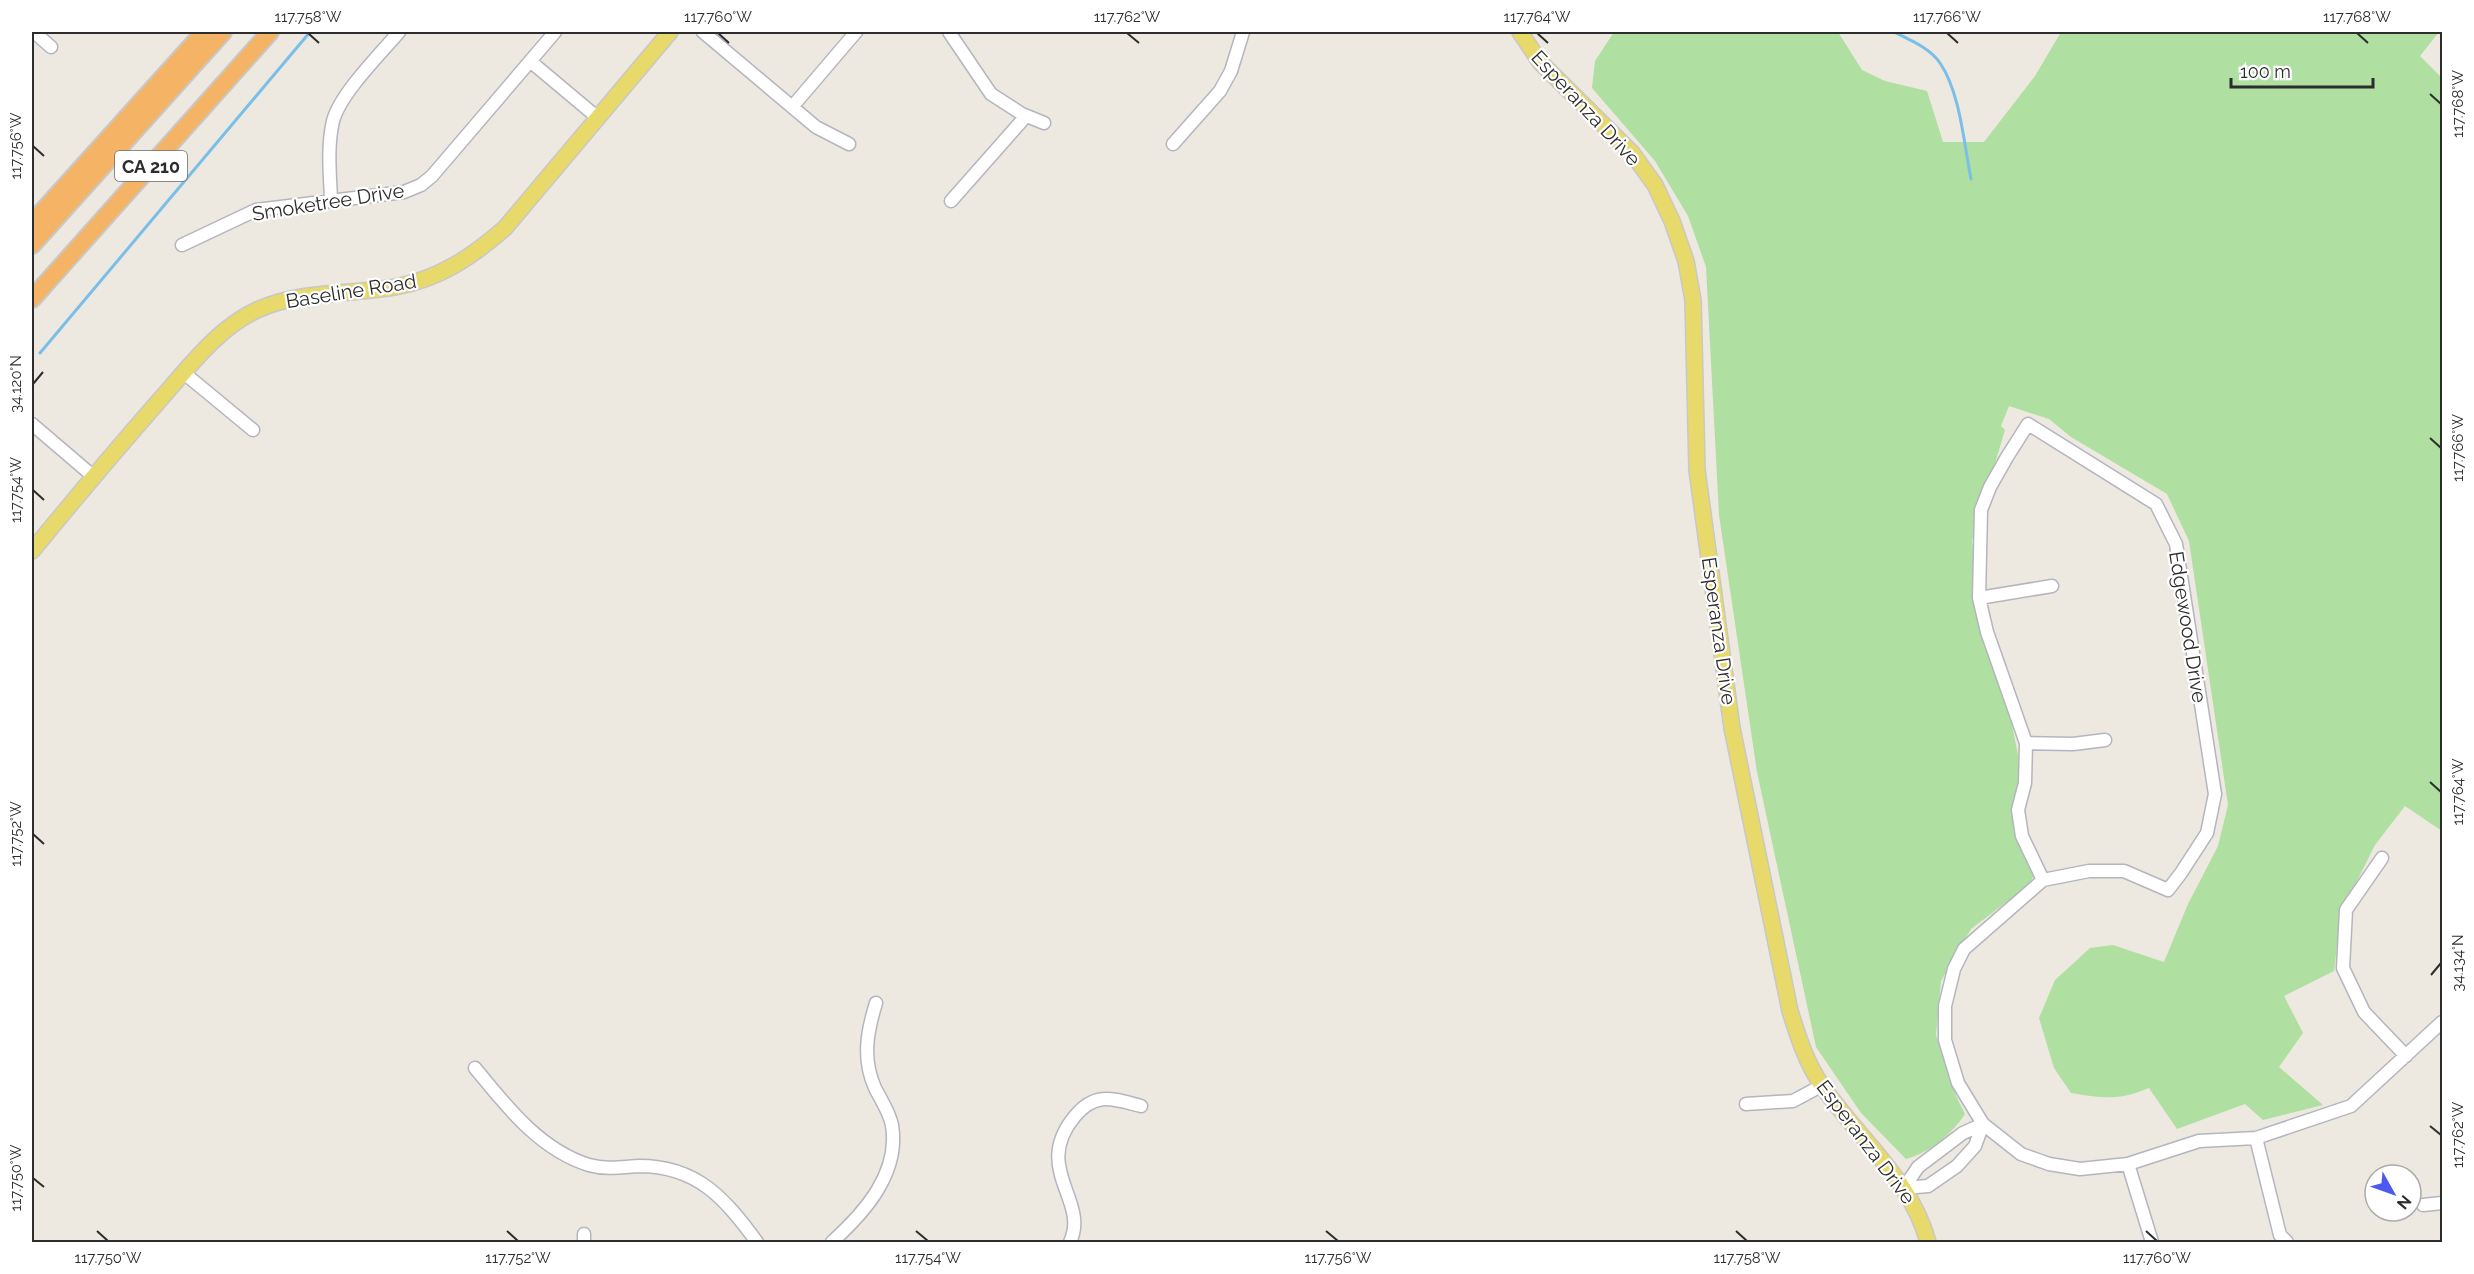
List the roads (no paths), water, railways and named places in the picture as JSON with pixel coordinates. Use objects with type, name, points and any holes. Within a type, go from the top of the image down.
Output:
[{"type":"highway","name":"CA 210","points":[[32,222],[204,32]]},
{"type":"highway","points":[[32,245],[223,32]]},
{"type":"highway","points":[[32,283],[256,32]]},
{"type":"highway","name":"CA 210","points":[[32,299],[270,32]]},
{"type":"main road","name":"Baseline Road","points":[[32,551],[184,373],[215,340],[256,311],[282,301],[307,296],[395,287],[436,275],[459,265],[479,252],[505,228],[670,32]]},
{"type":"main road","name":"Esperanza Drive","points":[[1520,32],[1540,62],[1632,153],[1649,177],[1672,221],[1686,261],[1692,300],[1697,470],[1732,728],[1790,1011],[1798,1038],[1821,1086],[1904,1188],[1923,1223],[1928,1242]]},
{"type":"street","points":[[34,32],[51,47]]},
{"type":"street","points":[[331,200],[329,157],[334,120],[351,90],[399,32]]},
{"type":"street","name":"Smoketree Drive","points":[[182,245],[256,210],[404,192],[421,185],[432,176],[555,32]]},
{"type":"street","points":[[703,32],[816,127],[849,144]]},
{"type":"street","points":[[792,107],[856,32]]},
{"type":"street","points":[[949,32],[992,94],[1026,116],[1044,123]]},
{"type":"street","points":[[1173,144],[1220,91],[1231,71],[1243,32]]},
{"type":"street","points":[[530,61],[598,118]]},
{"type":"street","points":[[951,201],[1026,116]]},
{"type":"street","points":[[184,373],[253,430]]},
{"type":"street","points":[[32,424],[94,477]]},
{"type":"street","name":"Edgewood Drive","points":[[1979,598],[1981,510],[1995,477],[2028,424],[2156,504],[2176,544],[2215,794],[2207,833],[2168,890],[2124,871],[2089,871],[2043,880]]},
{"type":"street","points":[[2052,586],[1979,598],[1987,632],[2026,743],[2025,783],[2018,810],[2022,836],[2043,880],[1964,949],[1954,969],[1947,996],[1945,1040],[1958,1083],[1983,1124],[2021,1154],[2049,1164],[2080,1169],[2128,1164],[2199,1141],[2256,1138],[2351,1106],[2442,1022]]},
{"type":"street","points":[[2026,743],[2073,744],[2105,740]]},
{"type":"street","points":[[2382,858],[2346,910],[2343,968],[2364,1012],[2406,1056]]},
{"type":"street","points":[[832,1242],[867,1206],[890,1165],[893,1147],[892,1126],[889,1114],[872,1082],[866,1053],[868,1029],[876,1003]]},
{"type":"street","points":[[475,1068],[518,1119],[552,1147],[573,1159],[602,1168],[640,1166],[667,1169],[691,1176],[715,1192],[757,1242]]},
{"type":"street","points":[[1746,1104],[1793,1101],[1821,1086]]},
{"type":"street","points":[[1070,1242],[1075,1226],[1061,1182],[1057,1158],[1058,1144],[1064,1129],[1088,1102],[1111,1098],[1141,1106]]},
{"type":"street","points":[[1904,1188],[1918,1167],[1963,1133],[1983,1124]]},
{"type":"street","points":[[1904,1188],[1928,1186],[1963,1159],[1975,1146],[1983,1124]]},
{"type":"street","points":[[2256,1138],[2280,1235],[2287,1242]]},
{"type":"street","points":[[1947,1146],[1962,1150],[1963,1159]]},
{"type":"street","points":[[2128,1164],[2152,1242]]},
{"type":"street","points":[[2423,1205],[2442,1203]]},
{"type":"waterway","points":[[40,353],[310,32]]},
{"type":"waterway","points":[[1894,32],[1931,53],[1947,75],[1957,103],[1971,179]]}]
